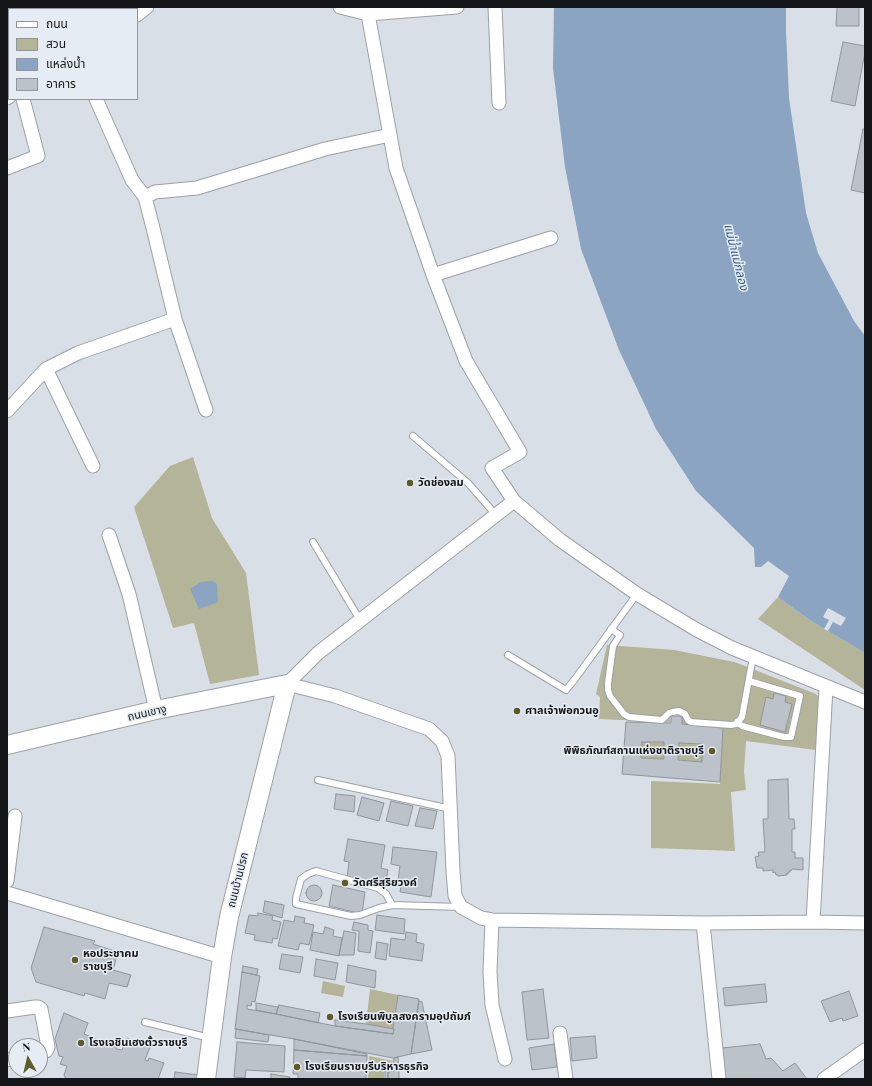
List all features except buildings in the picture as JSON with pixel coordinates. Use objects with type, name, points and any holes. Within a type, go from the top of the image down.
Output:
[{"type":"street","points":[[138,14],[147,7]]},
{"type":"street","points":[[340,7],[368,14],[457,7]]},
{"type":"street","points":[[495,7],[499,103]]},
{"type":"street","points":[[368,14],[396,168],[433,276],[466,361],[520,452],[492,468],[514,500],[560,540],[637,594],[697,630],[732,648],[865,702]]},
{"type":"street","points":[[7,168],[38,156],[23,100]]},
{"type":"street","points":[[96,100],[132,180],[145,197],[175,319],[206,410]]},
{"type":"street","points":[[145,197],[155,192],[198,188],[325,149],[390,135]]},
{"type":"street","points":[[433,276],[551,238]]},
{"type":"street","points":[[7,411],[46,369],[78,353],[175,319]]},
{"type":"street","points":[[46,369],[93,466]]},
{"type":"street","points":[[287,684],[318,653],[514,500]]},
{"type":"street","points":[[109,535],[129,594],[156,710]]},
{"type":"street","points":[[287,684],[335,696],[429,729],[442,741],[448,756],[452,871],[455,896],[461,907],[481,918],[492,920],[703,923],[865,922]]},
{"type":"street","name":"ถนนเขางู","points":[[7,744],[156,710],[287,684]]},
{"type":"street","name":"ถนนบ้านปรก","points":[[206,1079],[222,957],[229,916],[287,684]]},
{"type":"street","points":[[813,922],[826,687]]},
{"type":"street","points":[[7,881],[15,816]]},
{"type":"street","points":[[7,893],[222,957]]},
{"type":"street","points":[[492,920],[490,972],[492,1005],[505,1059]]},
{"type":"street","points":[[703,923],[719,1079]]},
{"type":"street","points":[[7,1011],[35,1007],[41,1009],[46,1038]]},
{"type":"street","points":[[560,1033],[566,1079]]},
{"type":"street","points":[[824,1079],[865,1050]]},
{"type":"lane","points":[[413,436],[468,483],[496,515]]},
{"type":"lane","points":[[313,542],[360,620]]},
{"type":"lane","points":[[508,654],[566,690],[637,594]]},
{"type":"lane","points":[[611,629],[620,635],[613,646],[608,690],[610,696],[624,714],[629,717],[662,720],[669,713],[678,711],[685,714],[691,722],[731,725],[736,724],[742,717],[753,656]]},
{"type":"lane","points":[[737,722],[742,726],[784,737],[791,737],[800,696],[749,681]]},
{"type":"lane","points":[[318,780],[451,809]]},
{"type":"lane","points":[[392,905],[386,894],[378,888],[316,871],[301,879],[296,898],[296,904],[351,916],[360,915],[374,909],[392,905],[461,907]]},
{"type":"lane","points":[[145,1022],[212,1038]]},
{"type":"green space","points":[[193,457],[212,518],[246,573],[259,675],[210,684],[194,623],[173,628],[134,507],[170,466]]},
{"type":"green space","points":[[778,597],[811,621],[865,653],[865,690],[758,619]]},
{"type":"green space","points":[[607,645],[674,650],[734,662],[816,694],[820,699],[816,750],[746,741],[744,772],[746,790],[731,792],[735,851],[651,848],[651,781],[720,784],[722,731],[682,724],[682,715],[669,714],[670,722],[599,719],[600,697],[596,694]]},
{"type":"green space","points":[[642,742],[664,742],[664,759],[641,758]]},
{"type":"green space","points":[[679,743],[703,744],[702,762],[678,760]]},
{"type":"green space","points":[[323,981],[345,986],[343,997],[321,993]]},
{"type":"green space","points":[[370,989],[398,995],[393,1029],[366,1024]]},
{"type":"green space","points":[[369,1056],[393,1061],[392,1069],[384,1069],[384,1079],[368,1079]]},
{"type":"water","name":"แม่น้ำแม่กลอง","points":[[554,7],[786,7],[789,98],[806,213],[818,253],[854,321],[865,336],[865,653],[811,621],[778,597],[789,576],[768,561],[761,567],[755,567],[754,548],[696,491],[656,429],[619,350],[581,249],[565,167],[553,68]]},
{"type":"water","points":[[212,581],[217,584],[218,602],[199,609],[190,589],[201,582]]},
{"type":"pier","points":[[828,608],[846,618],[841,626],[833,622],[828,631],[824,629],[829,620],[823,617]]},
{"type":"place","name":"วัดช่องลม","points":[[410,483]]},
{"type":"place","name":"ศาลเจ้าพ่อกวนอู","points":[[517,711]]},
{"type":"place","name":"พิพิธภัณฑ์สถานแห่งชาติราชบุรี","points":[[712,751]]},
{"type":"place","name":"วัดศรีสุริยวงค์","points":[[345,883]]},
{"type":"place","name":"หอประชาคม ราชบุรี","points":[[75,960]]},
{"type":"place","name":"โรงเรียนพิบูลสงครามอุปถัมภ์","points":[[330,1017]]},
{"type":"place","name":"โรงเจชินเฮงตั้วราชบุรี","points":[[81,1043]]},
{"type":"place","name":"โรงเรียนราชบุรีบริหารธุรกิจ","points":[[297,1067]]}]
